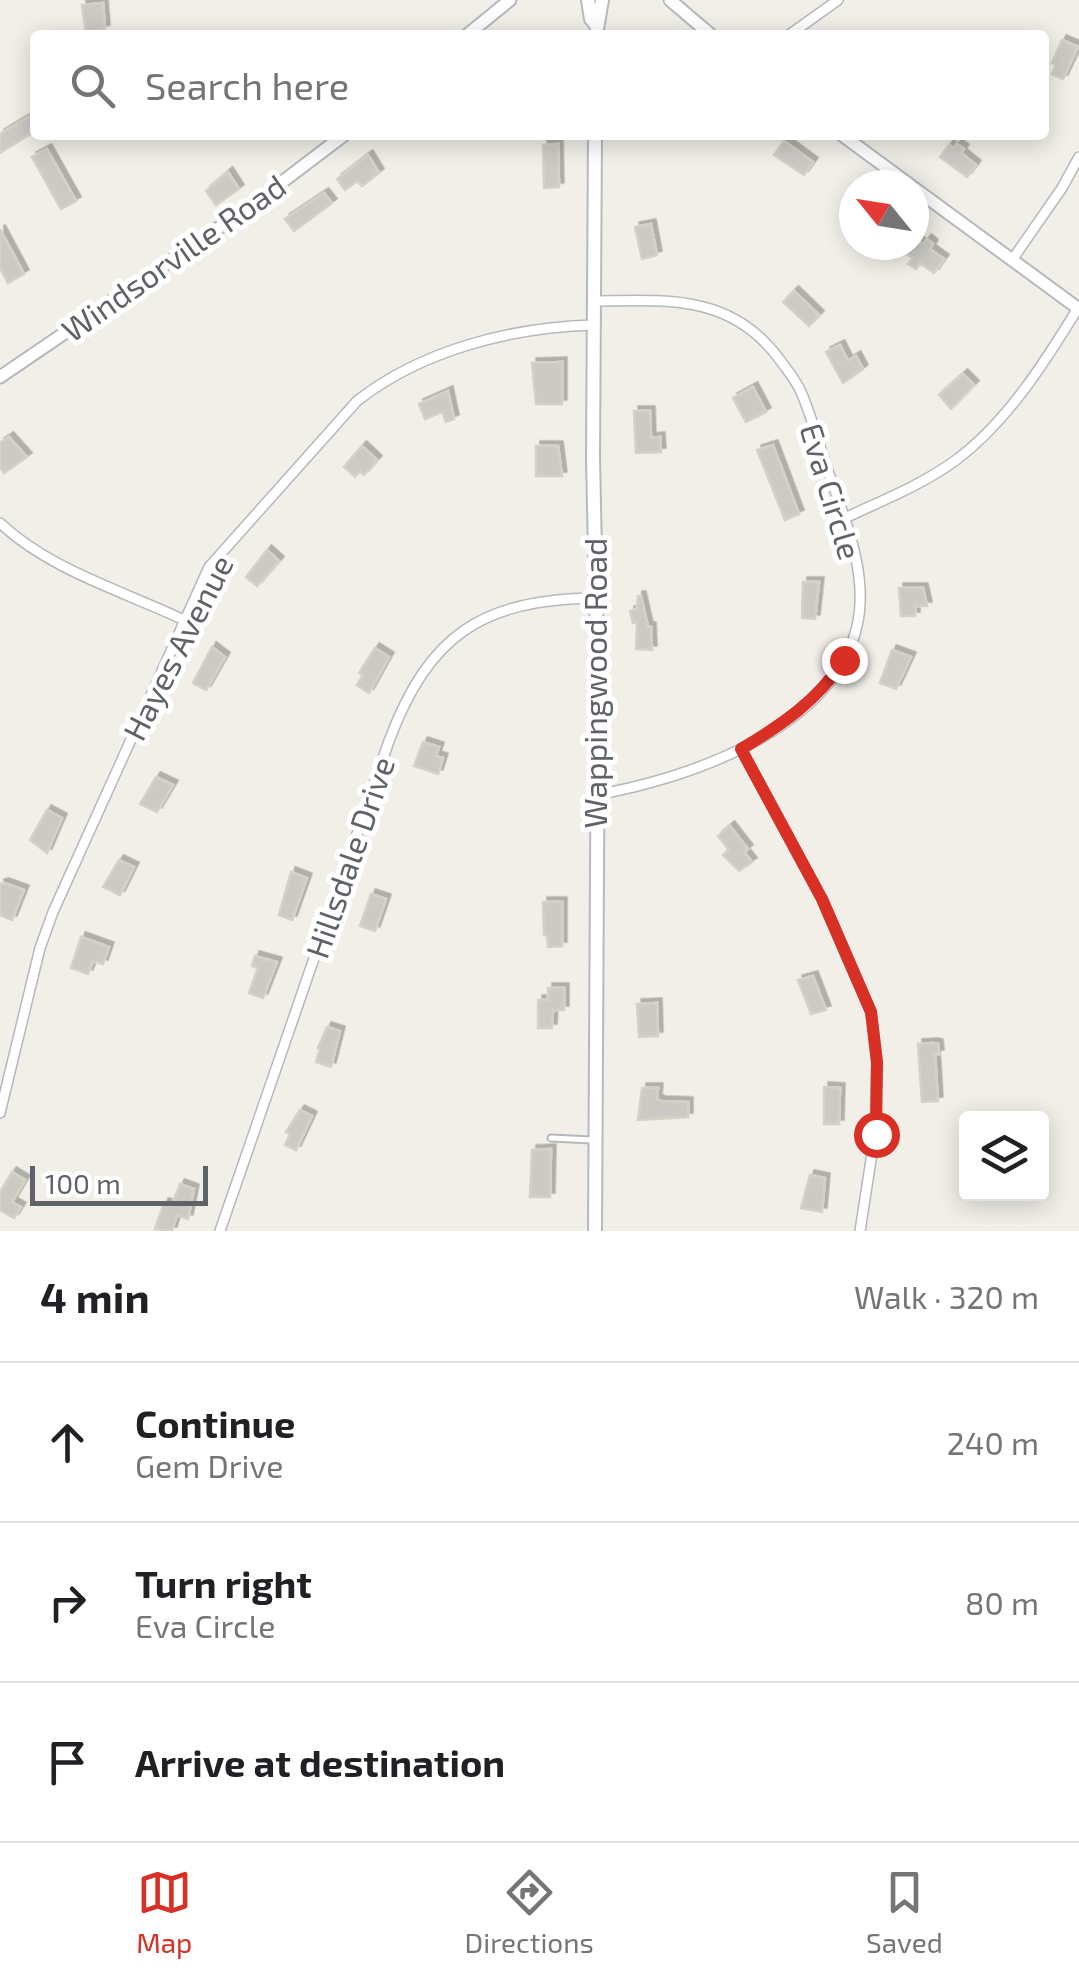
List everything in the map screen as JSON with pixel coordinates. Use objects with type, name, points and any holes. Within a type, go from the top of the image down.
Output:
[{"type":"main road","points":[[588,0],[596,30]]},
{"type":"main road","points":[[596,30],[602,0]]},
{"type":"main road","name":"Wappingwood Road","points":[[594,140],[594,598],[598,691],[595,1231]]},
{"type":"street","points":[[473,30],[510,0]]},
{"type":"street","points":[[670,0],[705,30]]},
{"type":"street","points":[[795,30],[838,0]]},
{"type":"street","name":"Windsorville Road","points":[[0,376],[248,208],[337,140]]},
{"type":"street","points":[[849,140],[890,170]]},
{"type":"street","points":[[1012,260],[1079,157]]},
{"type":"street","points":[[845,518],[905,492],[956,460],[982,437],[1033,376],[1078,308],[929,199]]},
{"type":"street","name":"Eva Circle","points":[[594,301],[694,303],[728,314],[756,331],[800,388],[845,518],[860,587],[857,626],[844,660],[806,707],[741,749],[644,787],[595,795]]},
{"type":"street","name":"Hayes Avenue","points":[[0,1113],[52,912],[184,620],[210,568],[232,538],[357,401],[383,381],[413,366],[503,336],[550,326],[594,326]]},
{"type":"street","points":[[0,523],[54,562],[184,620]]},
{"type":"street","name":"Hillsdale Drive","points":[[220,1231],[389,741],[415,681],[464,629],[494,614],[551,599],[594,598]]},
{"type":"street","points":[[741,749],[822,899],[871,1012],[877,1062],[876,1134],[860,1231]]},
{"type":"lane","points":[[551,1138],[595,1140]]},
{"type":"building","points":[[103,3],[105,29],[85,30],[82,5]]},
{"type":"building","points":[[1062,40],[1078,47],[1063,79],[1052,74],[1056,65],[1052,63]]},
{"type":"building","points":[[30,116],[30,134],[0,153],[0,134]]},
{"type":"building","points":[[784,141],[813,162],[804,175],[774,155]]},
{"type":"building","points":[[558,144],[559,187],[544,188],[543,145]]},
{"type":"building","points":[[957,144],[964,149],[961,153],[976,165],[967,177],[940,157],[949,145],[954,148]]},
{"type":"building","points":[[47,149],[76,201],[61,209],[32,157]]},
{"type":"building","points":[[368,155],[379,173],[362,186],[357,181],[345,190],[337,179]]},
{"type":"building","points":[[228,172],[239,189],[216,205],[206,191]]},
{"type":"building","points":[[324,193],[332,203],[294,231],[285,219]]},
{"type":"building","points":[[651,224],[657,255],[642,259],[635,227]]},
{"type":"building","points":[[0,229],[24,274],[8,283],[0,268]]},
{"type":"building","points":[[929,241],[933,244],[930,249],[944,259],[934,273],[920,263],[916,269],[908,264],[911,260],[929,260]]},
{"type":"building","points":[[794,291],[819,315],[809,326],[783,302]]},
{"type":"building","points":[[840,345],[848,361],[856,356],[863,369],[843,383],[826,352]]},
{"type":"building","points":[[562,362],[562,404],[536,404],[532,363]]},
{"type":"building","points":[[963,374],[974,385],[951,409],[939,395]]},
{"type":"building","points":[[753,387],[766,412],[746,422],[733,398]]},
{"type":"building","points":[[448,391],[454,419],[446,422],[442,412],[425,419],[419,404]]},
{"type":"building","points":[[634,411],[650,411],[651,438],[660,437],[661,452],[636,453]]},
{"type":"building","points":[[9,437],[27,457],[4,473],[0,467],[0,443]]},
{"type":"building","points":[[773,445],[799,514],[785,520],[757,450]]},
{"type":"building","points":[[362,446],[377,460],[364,475],[360,471],[355,477],[344,467]]},
{"type":"building","points":[[536,446],[558,446],[562,476],[536,476]]},
{"type":"building","points":[[267,550],[279,561],[257,586],[246,577]]},
{"type":"building","points":[[803,582],[819,582],[815,619],[802,618]]},
{"type":"building","points":[[899,588],[923,588],[927,606],[915,606],[915,616],[901,616]]},
{"type":"building","points":[[638,596],[651,627],[652,650],[636,649],[637,622],[633,623],[630,611],[637,609]]},
{"type":"building","points":[[212,647],[225,657],[206,690],[193,683]]},
{"type":"building","points":[[375,648],[389,657],[369,693],[357,685],[363,675],[359,673]]},
{"type":"building","points":[[892,650],[911,657],[896,689],[880,683]]},
{"type":"building","points":[[423,742],[439,747],[436,756],[443,758],[438,774],[414,766]]},
{"type":"building","points":[[156,777],[173,785],[157,812],[140,804]]},
{"type":"building","points":[[47,810],[62,818],[47,853],[30,840]]},
{"type":"building","points":[[730,826],[748,849],[744,852],[752,862],[739,871],[723,855],[729,850],[718,836]]},
{"type":"building","points":[[119,860],[134,867],[120,895],[103,887]]},
{"type":"building","points":[[291,872],[307,878],[292,920],[279,915]]},
{"type":"building","points":[[0,884],[24,890],[12,920],[0,915]]},
{"type":"building","points":[[371,894],[386,899],[375,931],[360,926]]},
{"type":"building","points":[[543,902],[562,902],[562,946],[548,947]]},
{"type":"building","points":[[81,937],[109,947],[103,964],[93,961],[88,974],[71,968]]},
{"type":"building","points":[[255,956],[277,962],[263,998],[249,993],[258,968],[252,966]]},
{"type":"building","points":[[813,976],[826,1010],[811,1014],[798,980]]},
{"type":"building","points":[[548,988],[564,988],[564,1010],[553,1010],[552,1028],[538,1028],[538,1000],[548,1000]]},
{"type":"building","points":[[657,1003],[658,1036],[639,1037],[637,1004]]},
{"type":"building","points":[[327,1027],[340,1031],[331,1067],[316,1062]]},
{"type":"building","points":[[918,1044],[938,1044],[939,1054],[935,1054],[938,1101],[922,1102]]},
{"type":"building","points":[[824,1087],[840,1088],[839,1124],[824,1124]]},
{"type":"building","points":[[642,1088],[658,1088],[657,1099],[661,1101],[688,1102],[688,1117],[638,1120]]},
{"type":"building","points":[[300,1110],[312,1116],[296,1150],[285,1145],[290,1134],[286,1132]]},
{"type":"building","points":[[551,1149],[550,1197],[530,1197],[532,1150]]},
{"type":"building","points":[[12,1172],[25,1180],[12,1202],[21,1207],[14,1218],[0,1210],[0,1192]]},
{"type":"building","points":[[810,1175],[825,1178],[822,1212],[801,1208]]},
{"type":"building","points":[[180,1184],[194,1189],[188,1219],[177,1215],[172,1231],[155,1229],[164,1203],[172,1205]]},
{"type":"route","points":[[844,660],[806,707],[741,749],[822,899],[871,1012],[877,1062],[876,1134]]}]
